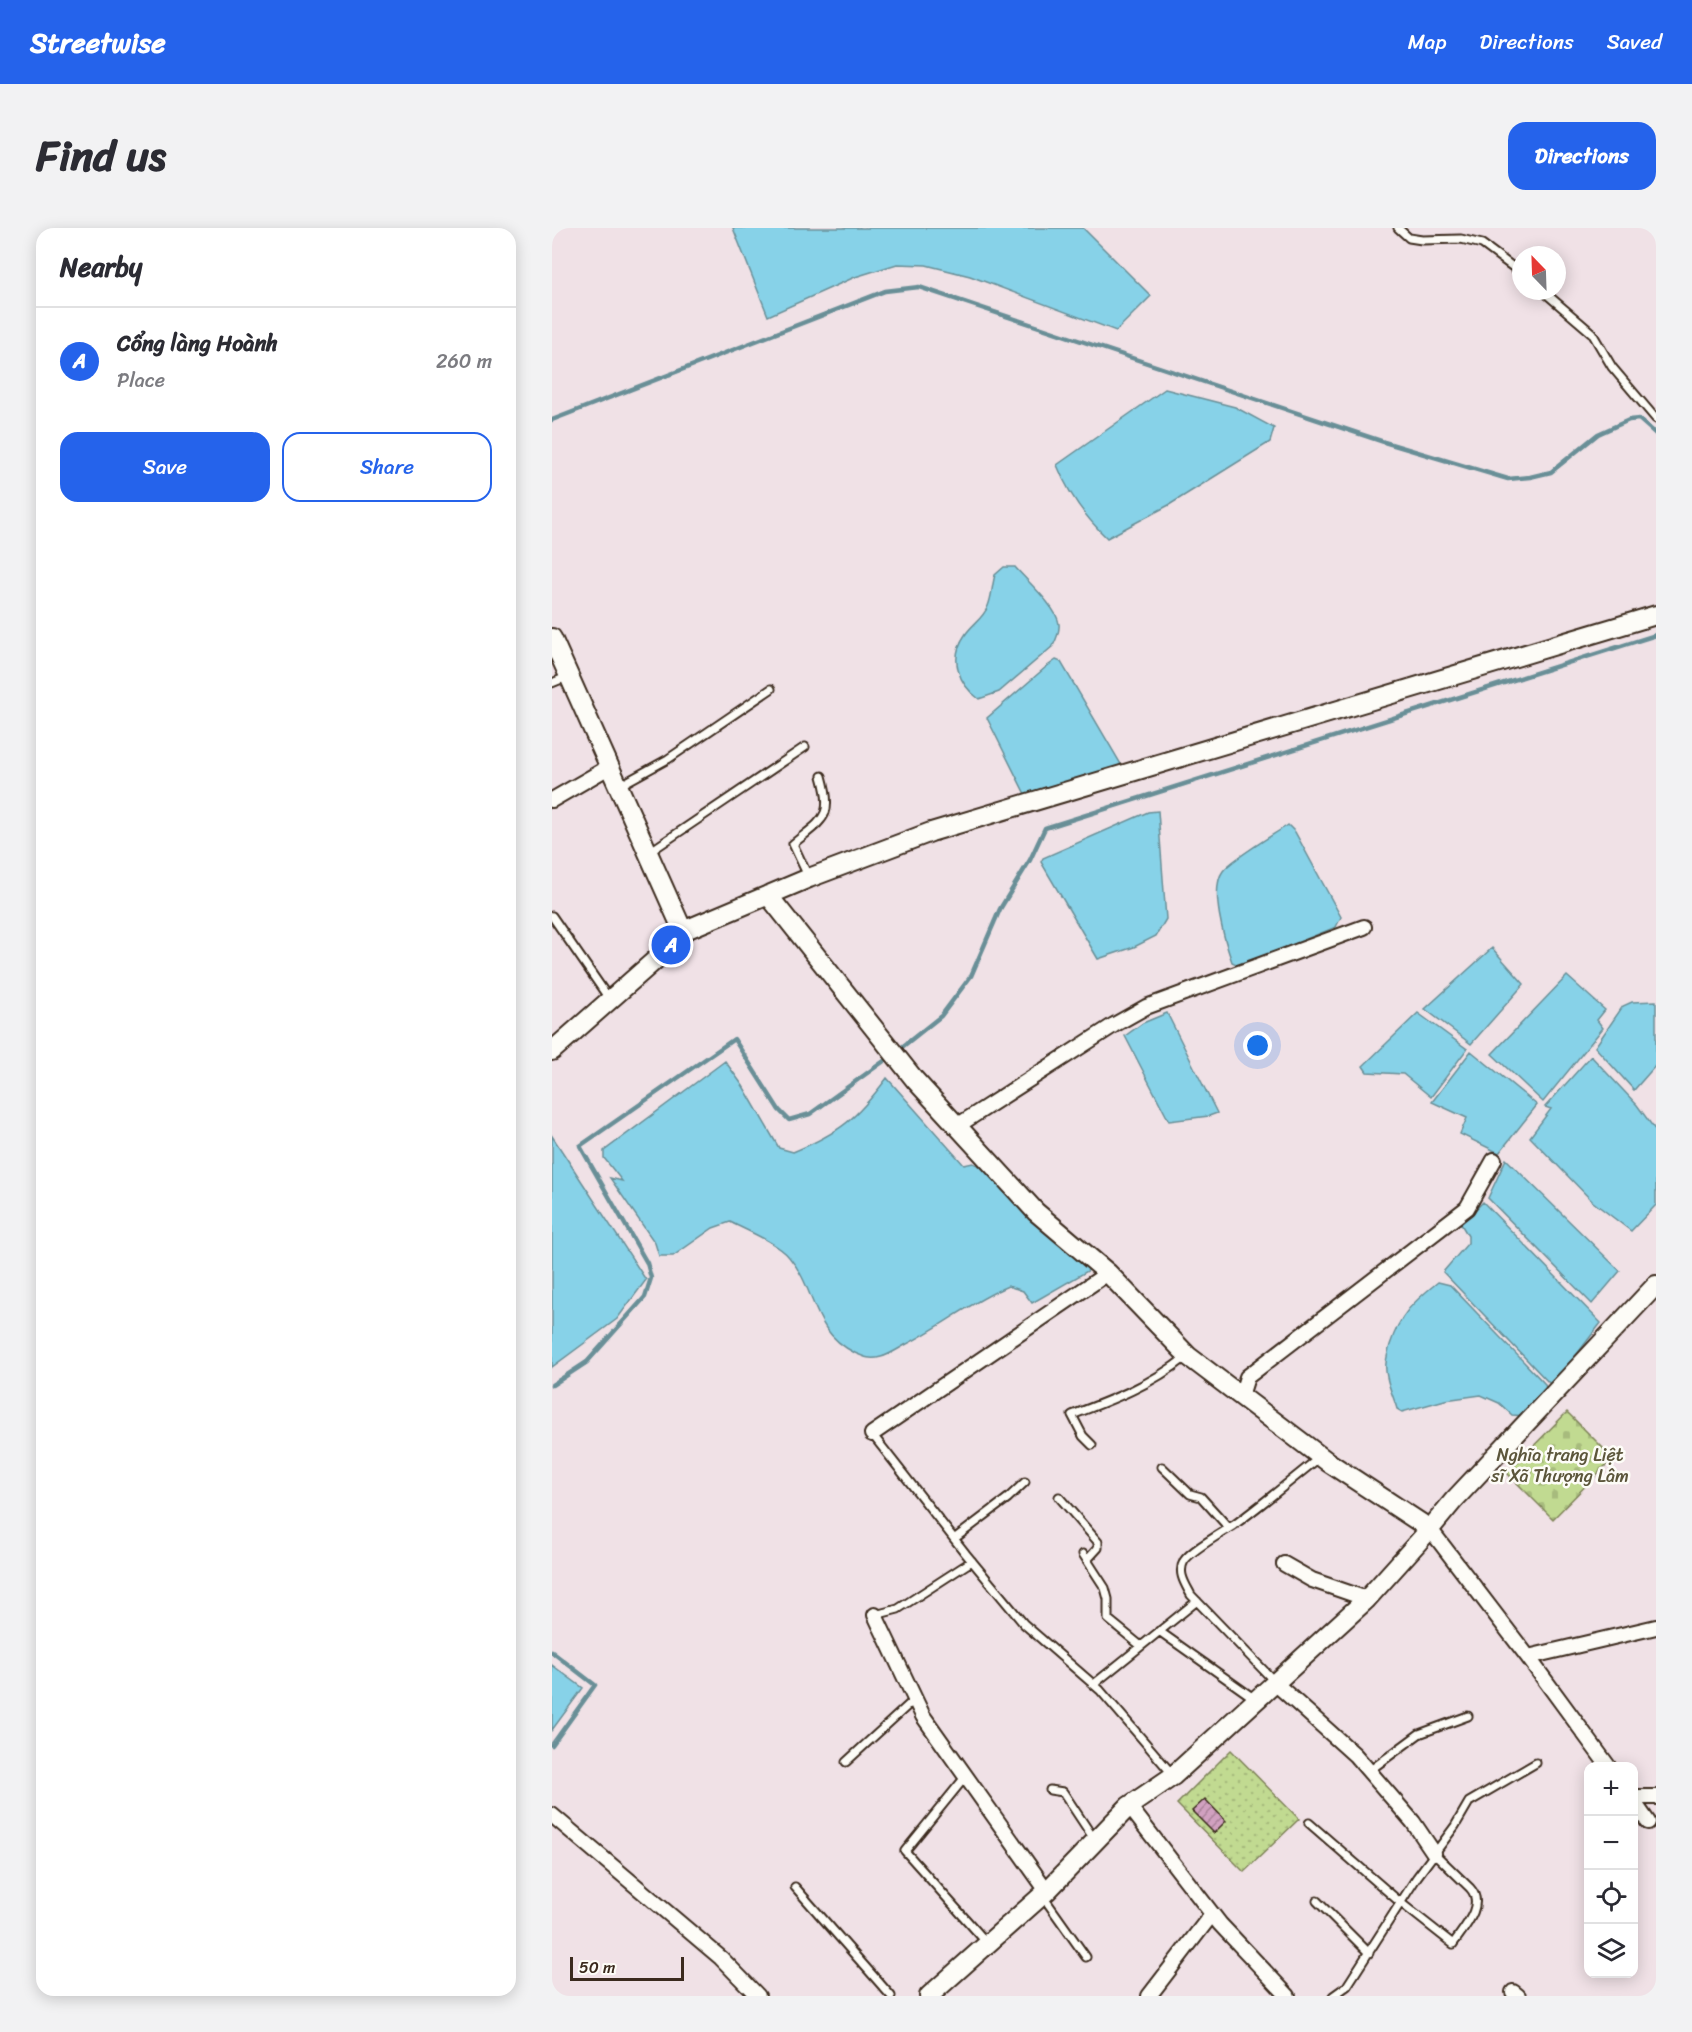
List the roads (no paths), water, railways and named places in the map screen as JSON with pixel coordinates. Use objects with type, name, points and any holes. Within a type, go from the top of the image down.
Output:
[{"type":"street","points":[[552,1051],[675,940],[809,878],[931,832],[1656,615]]},
{"type":"street","points":[[552,638],[560,680],[609,767],[648,853],[675,940]]},
{"type":"street","points":[[552,800],[609,767]]},
{"type":"street","points":[[768,895],[900,1062],[1035,1212],[1108,1273],[1188,1356],[1321,1457],[1430,1529],[1604,1762]]},
{"type":"street","points":[[957,1126],[1114,1025],[1146,1007],[1364,927]]},
{"type":"street","points":[[1241,1396],[1247,1377],[1467,1208],[1494,1161]]},
{"type":"street","points":[[872,1434],[1108,1273]]},
{"type":"street","points":[[929,1996],[1045,1893],[1129,1806],[1173,1776],[1367,1599],[1454,1500],[1656,1285]]},
{"type":"street","points":[[1284,1564],[1312,1580],[1367,1599]]},
{"type":"street","points":[[874,1615],[923,1716],[1045,1893]]},
{"type":"street","points":[[1528,1657],[1656,1627]]},
{"type":"street","points":[[1275,1683],[1355,1755],[1413,1822],[1434,1853]]},
{"type":"street","points":[[1638,1797],[1656,1797]]},
{"type":"street","points":[[1129,1806],[1212,1914],[1288,1996]]},
{"type":"street","points":[[1638,1808],[1648,1822]]},
{"type":"street","points":[[552,1815],[721,1958],[758,1996]]},
{"type":"street","points":[[1149,1996],[1212,1914]]},
{"type":"lane","points":[[1398,228],[1409,238],[1461,239],[1482,244],[1512,266]]},
{"type":"lane","points":[[1554,300],[1592,333],[1612,367],[1656,419]]},
{"type":"lane","points":[[618,786],[668,759],[771,689]]},
{"type":"lane","points":[[648,853],[805,747]]},
{"type":"lane","points":[[809,878],[793,844],[821,821],[827,812],[826,791],[822,776]]},
{"type":"lane","points":[[552,916],[610,1000]]},
{"type":"lane","points":[[1092,1445],[1083,1436],[1072,1415],[1118,1398],[1164,1375],[1188,1356]]},
{"type":"lane","points":[[872,1434],[1024,1624],[1094,1684],[1173,1776]]},
{"type":"lane","points":[[1275,1683],[1191,1595],[1182,1578],[1181,1569],[1185,1560],[1321,1457]]},
{"type":"lane","points":[[1162,1467],[1190,1494],[1201,1497],[1229,1528]]},
{"type":"lane","points":[[954,1539],[1026,1482]]},
{"type":"lane","points":[[1059,1497],[1098,1542],[1098,1548],[1085,1557],[1105,1588],[1108,1599],[1108,1619],[1140,1647]]},
{"type":"lane","points":[[874,1615],[898,1608],[972,1561]]},
{"type":"lane","points":[[1094,1684],[1197,1601]]},
{"type":"lane","points":[[1160,1631],[1256,1700]]},
{"type":"lane","points":[[846,1762],[915,1698]]},
{"type":"lane","points":[[1369,1771],[1419,1734],[1468,1716]]},
{"type":"lane","points":[[1333,1996],[1347,1986],[1469,1802],[1536,1763]]},
{"type":"lane","points":[[966,1776],[905,1851],[988,1944]]},
{"type":"lane","points":[[1050,1790],[1063,1792],[1095,1841]]},
{"type":"lane","points":[[1309,1823],[1401,1903],[1453,1944],[1474,1910],[1476,1894],[1434,1853]]},
{"type":"lane","points":[[795,1887],[891,1996]]},
{"type":"lane","points":[[1045,1893],[1086,1957]]},
{"type":"lane","points":[[1317,1901],[1369,1953]]},
{"type":"water","points":[[733,228],[1083,228],[1151,296],[1116,331],[970,276],[926,265],[897,264],[855,277],[768,316]]},
{"type":"water","points":[[1165,389],[1235,407],[1274,428],[1270,442],[1169,505],[1107,538],[1078,504],[1057,465]]},
{"type":"water","points":[[1004,567],[1015,567],[1053,610],[1059,624],[1058,636],[1053,646],[999,692],[979,699],[961,678],[957,653],[965,635],[986,611],[995,575]]},
{"type":"water","points":[[1056,660],[1061,662],[1122,766],[1028,800],[987,718]]},
{"type":"water","points":[[1158,811],[1166,919],[1156,936],[1134,947],[1098,959],[1041,862],[1043,858],[1148,812]]},
{"type":"water","points":[[1288,825],[1295,832],[1341,917],[1336,927],[1240,966],[1232,962],[1222,929],[1218,902],[1219,879],[1223,871],[1235,860]]},
{"type":"water","points":[[1492,948],[1524,984],[1471,1044],[1425,1009]]},
{"type":"water","points":[[1567,976],[1605,1010],[1597,1020],[1603,1028],[1543,1102],[1492,1054]]},
{"type":"water","points":[[1656,1001],[1656,1065],[1634,1090],[1595,1047],[1623,1006],[1632,1002]]},
{"type":"water","points":[[1167,1013],[1217,1113],[1169,1121],[1125,1036],[1143,1023]]},
{"type":"water","points":[[1418,1013],[1467,1049],[1431,1097],[1403,1074],[1367,1072],[1363,1066]]},
{"type":"water","points":[[1471,1051],[1537,1105],[1499,1153],[1460,1134],[1467,1118],[1432,1102]]},
{"type":"water","points":[[1591,1056],[1637,1105],[1656,1131],[1656,1205],[1631,1231],[1593,1202],[1530,1137],[1551,1109],[1545,1107]]},
{"type":"water","points":[[725,1061],[743,1086],[779,1148],[793,1152],[836,1131],[866,1104],[887,1078],[964,1165],[973,1163],[982,1167],[1044,1230],[1091,1269],[1032,1303],[1023,1291],[1008,1286],[893,1352],[881,1357],[870,1358],[855,1353],[840,1344],[830,1333],[789,1257],[770,1242],[745,1229],[730,1222],[713,1228],[673,1256],[659,1256],[655,1243],[610,1178],[622,1181],[604,1158],[604,1151]]},
{"type":"water","points":[[552,1136],[646,1280],[617,1319],[552,1367]]},
{"type":"water","points":[[1506,1159],[1620,1271],[1592,1304],[1488,1198]]},
{"type":"water","points":[[1483,1202],[1601,1323],[1552,1386],[1443,1272],[1468,1243],[1468,1236],[1461,1224]]},
{"type":"water","points":[[1438,1282],[1450,1285],[1544,1383],[1548,1392],[1526,1416],[1512,1415],[1499,1403],[1481,1395],[1445,1400],[1402,1412],[1397,1409],[1386,1373],[1390,1345],[1408,1309]]},
{"type":"water","points":[[552,1665],[583,1688],[552,1730]]},
{"type":"waterway","points":[[552,420],[885,291],[919,287],[1384,442],[1508,479],[1551,472],[1598,434],[1629,420],[1639,419],[1656,434]]},
{"type":"waterway","points":[[897,1051],[941,1016],[971,976],[1000,909],[1030,860],[1045,828],[1656,635]]},
{"type":"waterway","points":[[552,1385],[587,1362],[645,1297],[651,1278],[647,1263],[580,1146],[734,1039],[779,1110],[789,1120],[810,1114],[891,1056]]},
{"type":"waterway","points":[[552,1652],[595,1685],[552,1745]]},
{"type":"place","name":"Cổng làng Hoành","points":[[671,945]]},
{"type":"park label","name":"Nghĩa trang Liệt sĩ Xã Thượng Lâm","points":[[1560,1465]]}]
